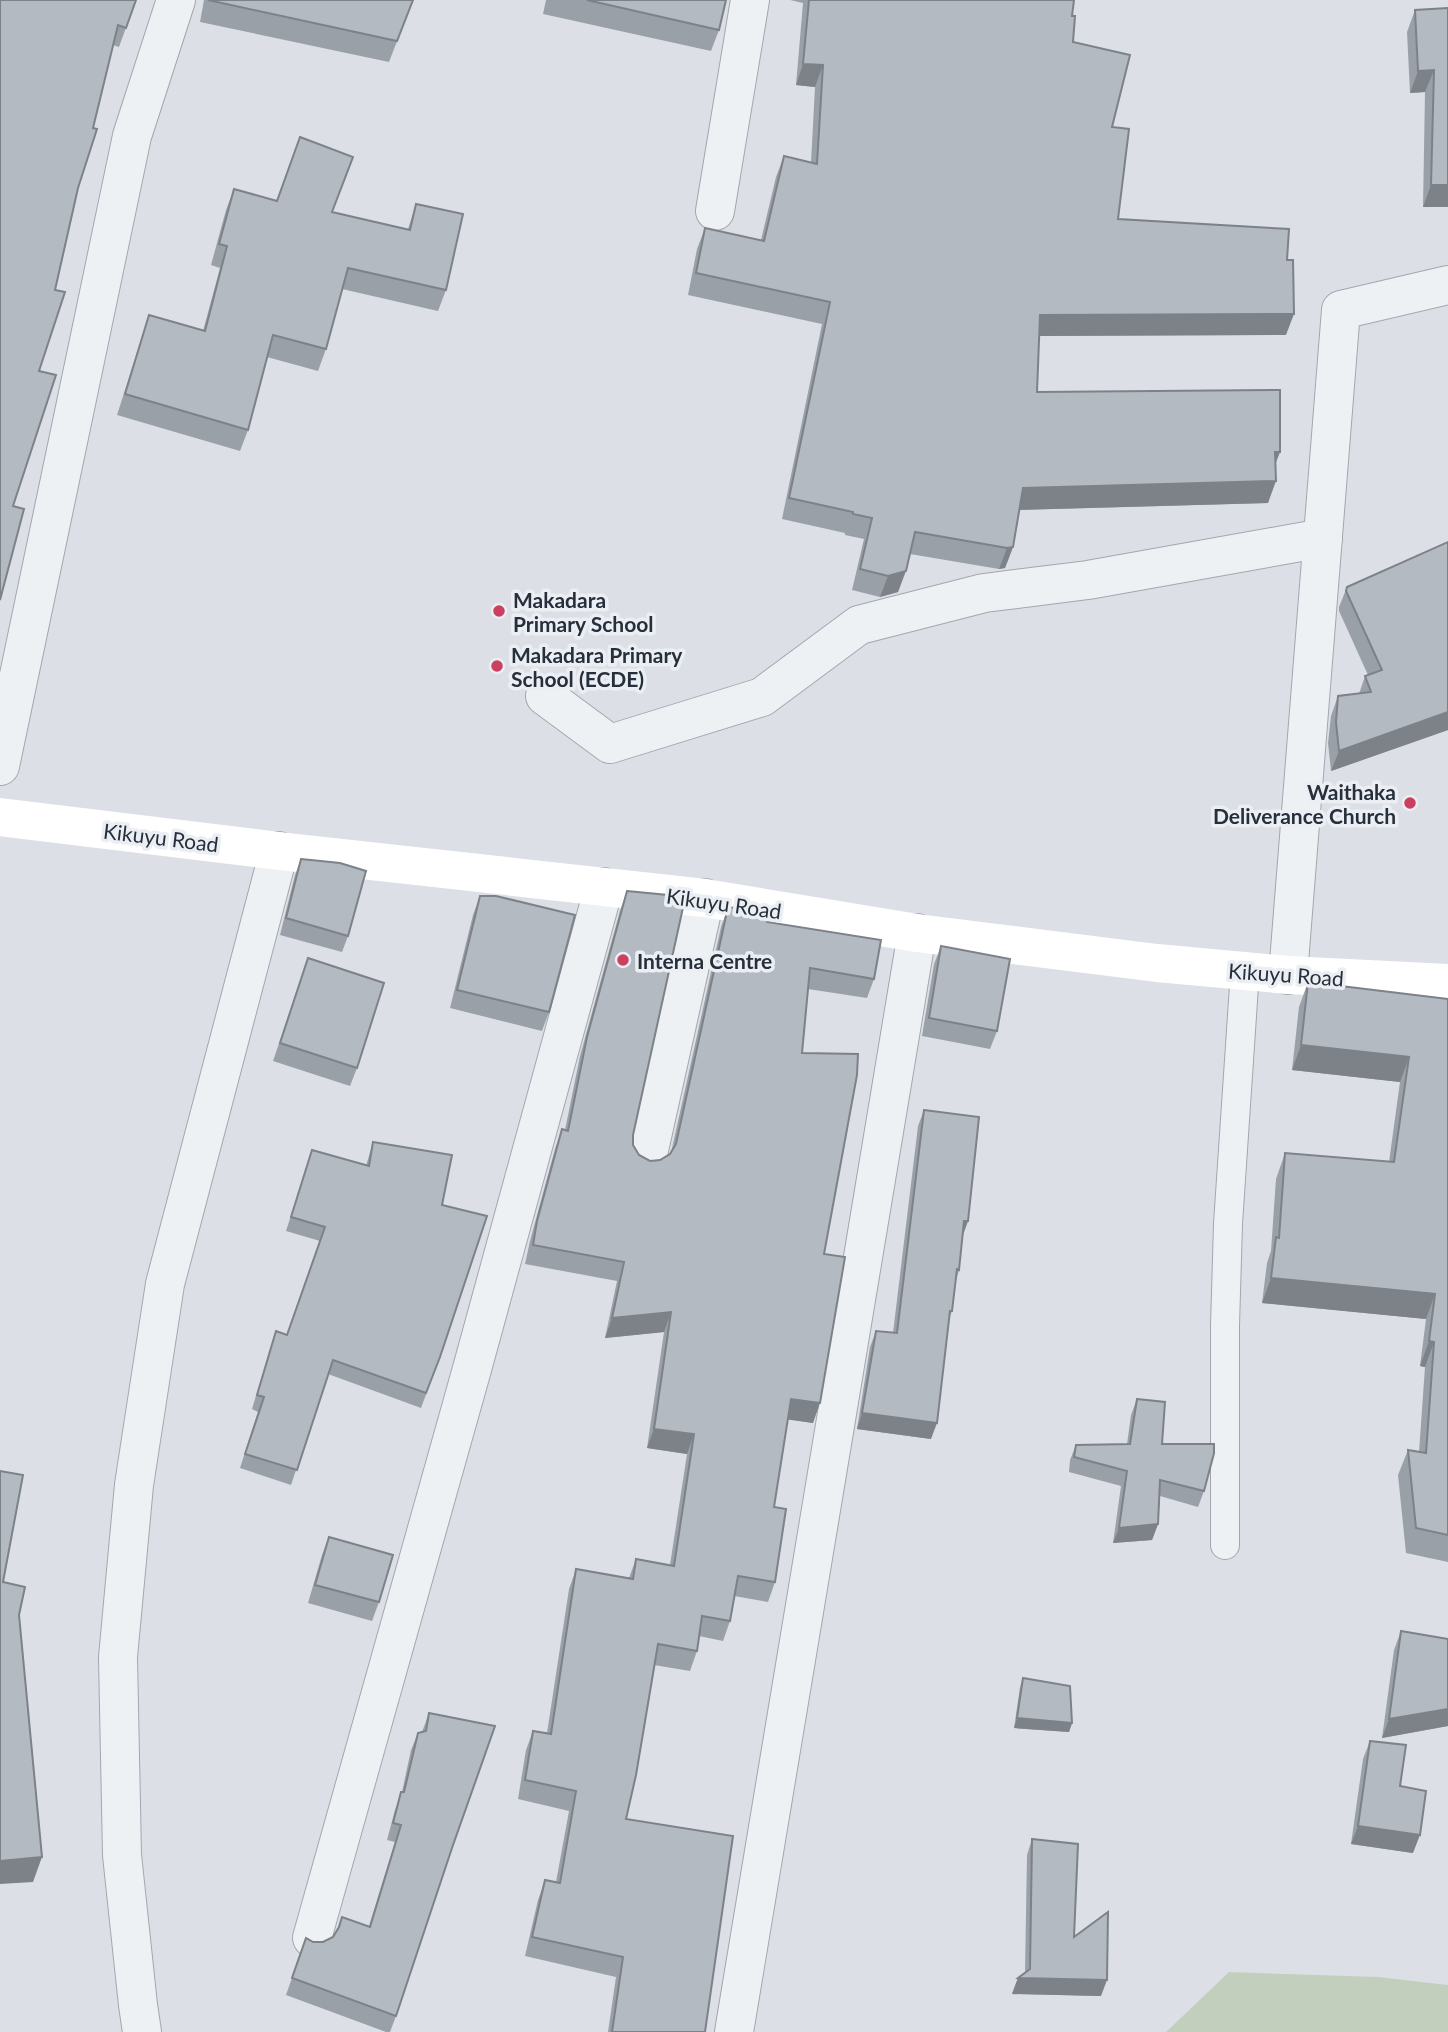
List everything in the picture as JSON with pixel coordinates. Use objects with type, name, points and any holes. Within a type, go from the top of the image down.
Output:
[{"type":"main road","name":"Kikuyu Road","points":[[0,817],[705,898],[917,933],[1157,963],[1288,975],[1448,983]]},
{"type":"street","points":[[0,766],[132,136],[176,0]]},
{"type":"street","points":[[715,211],[750,0]]},
{"type":"street","points":[[1288,975],[1341,310],[1448,285]]},
{"type":"street","points":[[545,696],[610,744],[762,697],[859,625],[984,593],[1088,580],[1323,538]]},
{"type":"street","points":[[142,2032],[122,1855],[118,1670],[134,1485],[165,1284],[279,851]]},
{"type":"street","points":[[312,1938],[604,887]]},
{"type":"street","points":[[647,1159],[705,898]]},
{"type":"street","points":[[734,2032],[917,933]]},
{"type":"lane","points":[[1225,1545],[1227,1224],[1245,971]]},
{"type":"green space","points":[[1229,1972],[1378,1977],[1448,1985],[1448,2032],[1166,2032]]},
{"type":"building","points":[[0,0],[136,0],[126,28],[118,25],[93,128],[97,129],[78,188],[55,290],[65,292],[39,371],[56,375],[13,506],[24,509],[0,600]]},
{"type":"building","points":[[208,0],[413,0],[397,41]]},
{"type":"building","points":[[587,0],[726,0],[719,30]]},
{"type":"building","points":[[809,0],[1074,0],[1073,42],[1130,55],[1112,127],[1129,129],[1118,219],[1289,229],[1287,260],[1293,260],[1294,314],[1040,315],[1037,392],[1280,390],[1280,452],[1275,452],[1276,481],[1023,488],[1013,547],[915,532],[906,571],[888,576],[860,569],[872,518],[789,498],[830,302],[696,273],[705,228],[764,241],[784,156],[817,164],[823,65],[803,64]]},
{"type":"building","points":[[1448,8],[1448,185],[1431,185],[1434,70],[1418,71],[1415,10]]},
{"type":"building","points":[[300,137],[353,157],[332,212],[410,230],[416,204],[463,214],[446,290],[348,268],[326,349],[273,335],[248,430],[125,394],[149,315],[205,331],[227,246],[219,244],[234,189],[277,201]]},
{"type":"building","points":[[1448,542],[1448,712],[1339,751],[1336,722],[1338,696],[1371,692],[1365,676],[1382,670],[1346,591],[1347,587]]},
{"type":"building","points":[[301,859],[340,863],[366,871],[348,936],[286,918]]},
{"type":"building","points":[[627,891],[678,896],[678,902],[684,903],[633,1135],[633,1145],[639,1155],[650,1161],[660,1160],[670,1154],[676,1144],[728,907],[768,912],[767,922],[881,940],[874,979],[810,968],[802,1053],[858,1054],[857,1075],[824,1254],[845,1257],[820,1403],[791,1399],[774,1507],[786,1509],[775,1582],[738,1576],[730,1621],[702,1616],[697,1651],[658,1644],[626,1819],[733,1836],[705,2032],[612,2032],[623,1957],[532,1937],[545,1880],[560,1883],[576,1791],[525,1780],[533,1731],[551,1734],[576,1569],[633,1579],[636,1559],[674,1566],[694,1434],[654,1429],[671,1312],[612,1318],[624,1262],[533,1245],[562,1129],[568,1131],[587,1037]]},
{"type":"building","points":[[480,896],[496,896],[575,915],[549,1012],[457,990]]},
{"type":"building","points":[[941,946],[1010,959],[997,1031],[929,1018]]},
{"type":"building","points":[[308,958],[384,983],[357,1068],[280,1043]]},
{"type":"building","points":[[1308,982],[1448,999],[1448,1535],[1416,1528],[1408,1450],[1426,1453],[1434,1342],[1429,1341],[1435,1294],[1271,1278],[1276,1237],[1279,1238],[1285,1153],[1394,1162],[1409,1057],[1301,1045]]},
{"type":"building","points":[[924,1110],[979,1117],[968,1221],[964,1221],[959,1270],[957,1269],[950,1311],[937,1423],[862,1413],[876,1331],[897,1333]]},
{"type":"building","points":[[373,1142],[452,1155],[442,1205],[487,1216],[426,1393],[333,1360],[297,1470],[245,1454],[264,1397],[257,1395],[276,1331],[287,1335],[325,1227],[291,1217],[312,1150],[369,1166]]},
{"type":"building","points":[[1137,1399],[1165,1402],[1162,1444],[1214,1444],[1214,1453],[1204,1491],[1160,1480],[1158,1524],[1119,1528],[1127,1471],[1074,1457],[1076,1445],[1130,1444]]},
{"type":"building","points":[[0,1471],[23,1475],[3,1582],[25,1587],[19,1615],[42,1857],[0,1861]]},
{"type":"building","points":[[329,1537],[393,1555],[379,1602],[315,1585]]},
{"type":"building","points":[[1401,1631],[1448,1639],[1448,1709],[1389,1719]]},
{"type":"building","points":[[1023,1678],[1070,1686],[1072,1723],[1017,1718]]},
{"type":"building","points":[[429,1713],[495,1726],[396,2016],[292,1978],[306,1938],[313,1942],[323,1942],[333,1937],[342,1917],[370,1927],[401,1825],[393,1823],[401,1792],[404,1792],[418,1733],[426,1731]]},
{"type":"building","points":[[1370,1741],[1406,1745],[1400,1786],[1426,1791],[1420,1835],[1358,1826]]},
{"type":"building","points":[[1032,1839],[1078,1844],[1074,1937],[1108,1912],[1107,1980],[1018,1978],[1030,1969]]},
{"type":"place","name":"Makadara Primary School","points":[[499,611]]},
{"type":"place","name":"Makadara Primary School (ECDE)","points":[[497,666]]},
{"type":"place","name":"Waithaka Deliverance Church","points":[[1410,803]]},
{"type":"place","name":"Interna Centre","points":[[623,960]]}]
